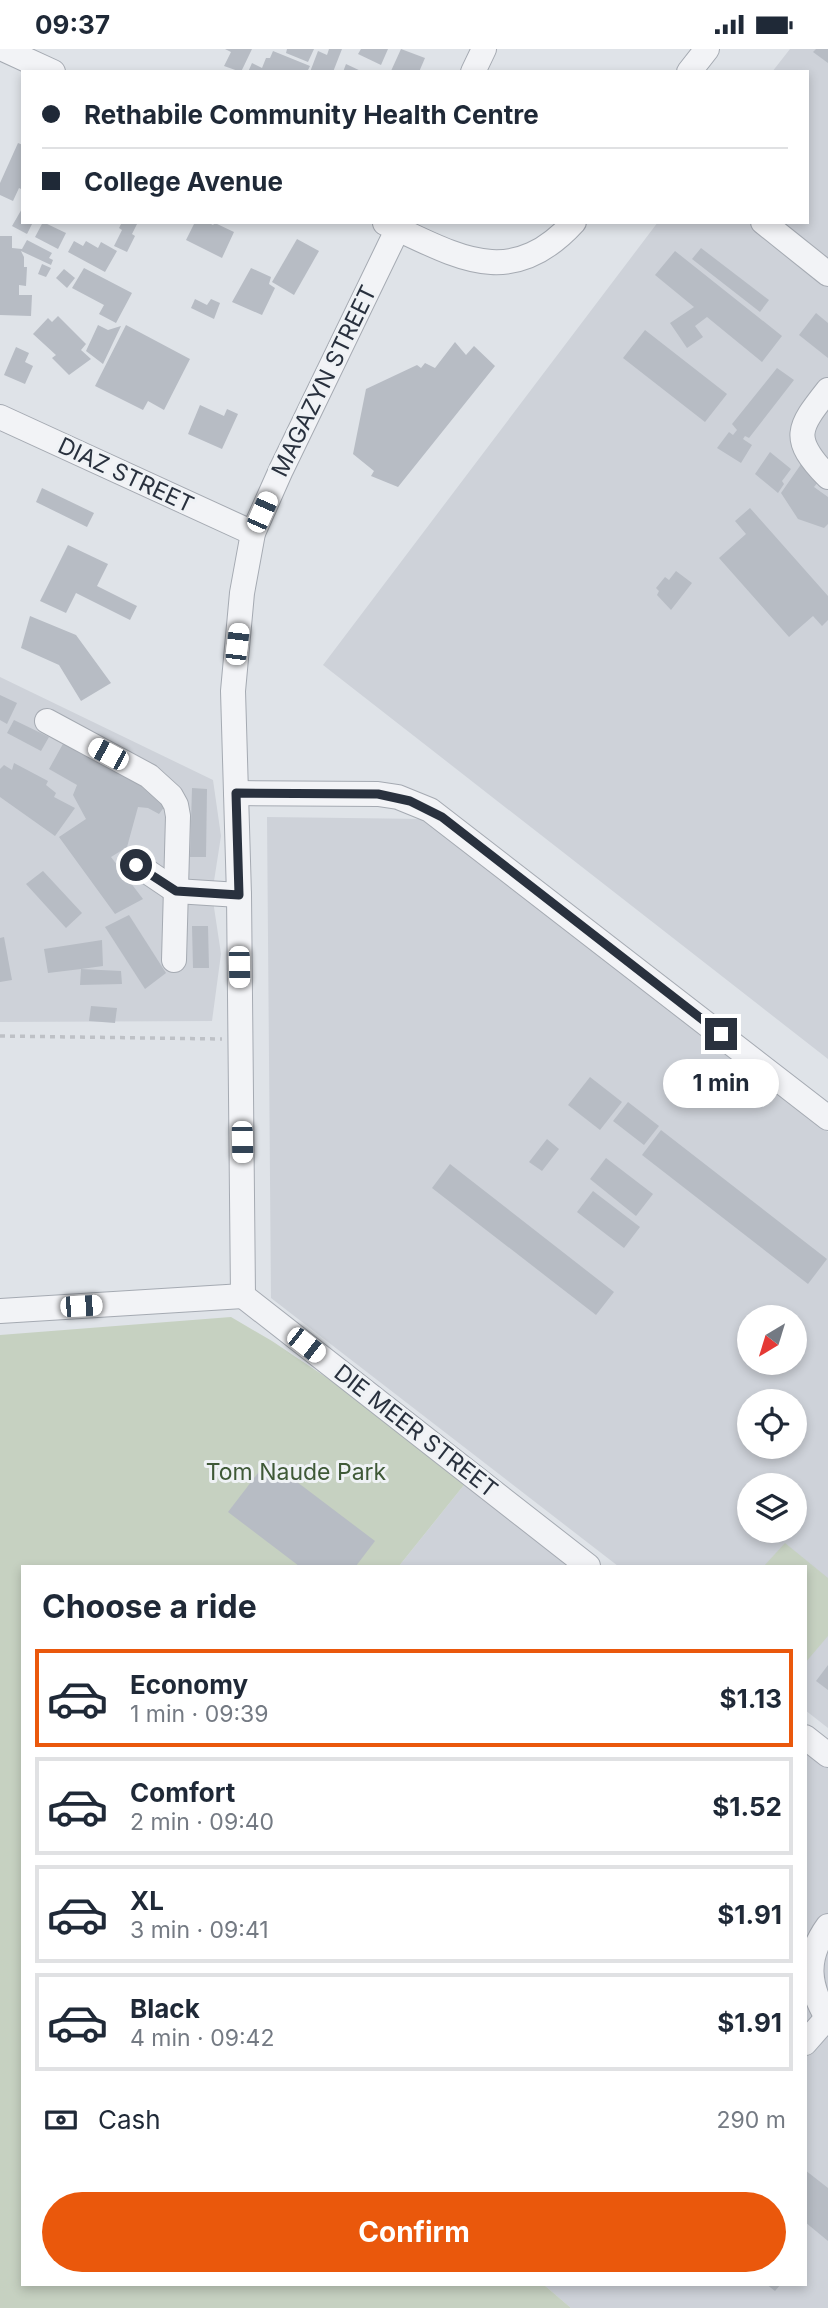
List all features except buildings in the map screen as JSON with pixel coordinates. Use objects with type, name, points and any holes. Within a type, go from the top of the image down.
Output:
[{"type":"street","points":[[4,49],[49,70]]},
{"type":"street","points":[[474,70],[484,49]]},
{"type":"street","points":[[691,70],[707,49]]},
{"type":"street","points":[[394,225],[444,250],[473,259],[513,263],[554,242],[572,224]]},
{"type":"street","points":[[766,224],[828,274]]},
{"type":"street","name":"MAGAZYN STREET","points":[[243,1296],[239,895],[233,691],[243,593],[253,533],[394,225]]},
{"type":"street","points":[[828,390],[802,426],[802,438],[806,448],[828,477]]},
{"type":"street","name":"DIAZ STREET","points":[[0,417],[253,533]]},
{"type":"street","points":[[47,721],[149,776],[168,791],[176,805],[178,816],[174,960]]},
{"type":"street","points":[[236,793],[378,794],[398,797],[430,810],[828,1118]]},
{"type":"street","points":[[136,865],[176,891],[239,895]]},
{"type":"street","points":[[0,1311],[243,1296]]},
{"type":"street","name":"DIE MEER STREET","points":[[243,1296],[587,1565]]},
{"type":"street","points":[[807,1739],[828,1755]]},
{"type":"street","points":[[807,2041],[827,2019],[810,1974],[813,1952],[828,1926]]},
{"type":"path","points":[[0,1036],[240,1039]]},
{"type":"shaded area","points":[[790,49],[828,49],[828,1059],[323,665],[656,224],[809,224],[809,70],[774,70]]},
{"type":"shaded area","points":[[0,677],[213,780],[221,836],[212,894],[221,954],[212,1021],[0,1022]]},
{"type":"shaded area","points":[[267,817],[427,819],[828,1132],[828,1728],[807,1712],[807,1565],[617,1565],[271,1298]]},
{"type":"shaded area","points":[[472,1475],[582,1565],[400,1565]]},
{"type":"shaded area","points":[[807,1749],[828,1766],[828,2308],[571,2308],[545,2286],[807,2286]]},
{"type":"green space","name":"Tom Naude Park","points":[[231,1317],[272,1341],[472,1475],[400,1565],[21,1565],[21,2286],[545,2286],[571,2308],[0,2308],[0,1335]]},
{"type":"green space","points":[[785,1543],[828,1578],[828,1636],[807,1661],[807,1565],[765,1565]]},
{"type":"route","points":[[136,865],[176,891],[239,895],[236,793],[378,794],[398,797],[442,817],[721,1034]]}]
